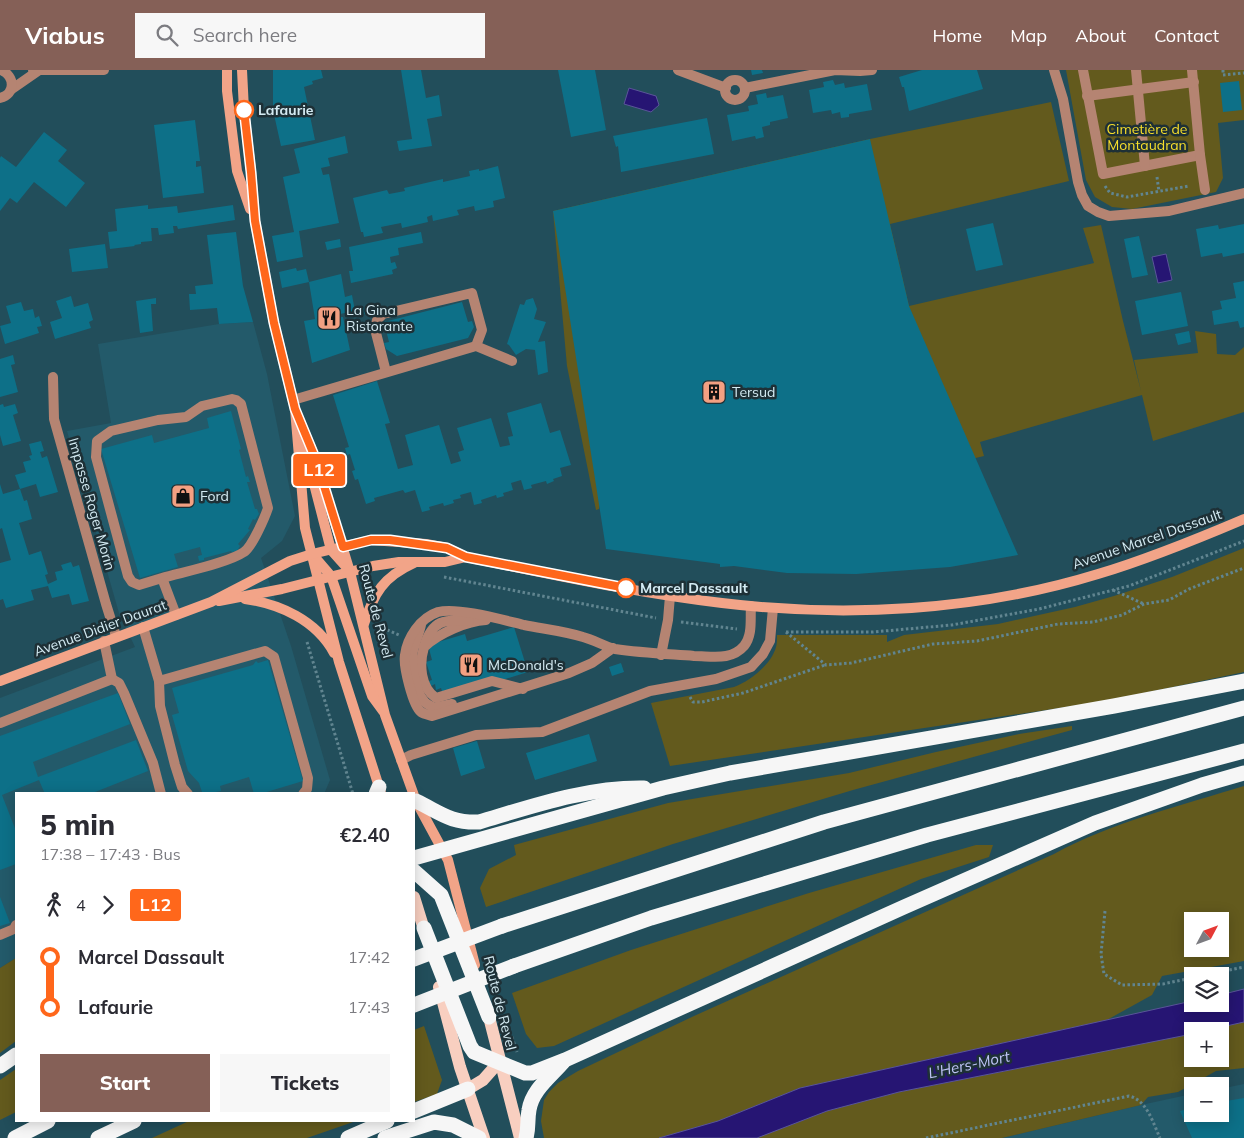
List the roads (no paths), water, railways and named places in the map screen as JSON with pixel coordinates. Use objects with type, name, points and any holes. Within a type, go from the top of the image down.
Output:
[{"type":"highway","points":[[415,858],[663,788],[730,773],[1104,708],[1244,681]]},
{"type":"highway","points":[[415,959],[502,926],[824,822],[1244,708]]},
{"type":"highway","points":[[415,1005],[514,966],[651,918],[927,835],[1244,751]]},
{"type":"highway","points":[[424,928],[474,1052],[525,1073],[532,1073],[565,1060],[1095,823],[1202,785],[1244,774]]},
{"type":"highway","points":[[416,801],[452,820],[479,822],[582,793],[618,788],[663,788]]},
{"type":"highway","points":[[415,872],[441,896],[488,1017]]},
{"type":"highway","points":[[0,1066],[15,1056]]},
{"type":"highway","points":[[526,1138],[529,1127],[528,1111],[534,1094],[565,1060]]},
{"type":"highway","points":[[415,1111],[468,1089]]},
{"type":"highway","points":[[15,1138],[46,1122]]},
{"type":"highway","points":[[98,1138],[132,1122]]},
{"type":"highway","points":[[348,1138],[386,1122]]},
{"type":"highway","points":[[385,1138],[434,1122],[453,1125],[479,1138]]},
{"type":"main road","name":"Route de Revel","points":[[227,70],[227,91],[237,171],[255,221]]},
{"type":"main road","name":"Route de Revel","points":[[242,70],[255,221],[274,323],[294,405],[316,460],[343,547],[364,624],[385,714],[413,792]]},
{"type":"main road","name":"Route de Revel","points":[[294,405],[303,517],[340,662],[379,791]]},
{"type":"main road","points":[[294,405],[331,550],[350,572]]},
{"type":"main road","name":"Avenue Marcel Dassault","points":[[312,554],[371,540],[390,540],[447,548],[466,557],[670,596],[717,603],[819,610],[881,609],[931,606],[991,598],[1097,575],[1162,552],[1244,519]]},
{"type":"main road","points":[[312,554],[331,576],[372,696],[385,714]]},
{"type":"main road","name":"Avenue Didier Daurat","points":[[0,681],[210,602],[290,561],[312,554]]},
{"type":"main road","name":"Avenue Marcel Dassault","points":[[318,580],[399,562],[445,562],[466,557]]},
{"type":"main road","points":[[364,624],[370,604],[378,589],[390,576],[417,561]]},
{"type":"main road","name":"Avenue Didier Daurat","points":[[210,602],[238,598],[318,580]]},
{"type":"main road","name":"Avenue Didier Daurat","points":[[238,598],[269,603],[288,611],[309,625],[329,644],[340,662]]},
{"type":"main road","name":"Route de Revel","points":[[416,801],[448,860],[520,1138]]},
{"type":"main road","points":[[415,900],[460,1067],[484,1138]]},
{"type":"main road","points":[[468,1089],[483,1080],[499,1062]]},
{"type":"street","points":[[3,70],[8,70]]},
{"type":"street","points":[[3,70],[10,75],[12,82],[4,97]]},
{"type":"street","points":[[4,97],[36,70],[104,70]]},
{"type":"street","points":[[683,71],[726,88],[727,84],[733,80],[741,81],[745,88],[835,70],[872,70]]},
{"type":"street","points":[[1054,70],[1063,99],[1078,182],[1082,196],[1088,206],[1109,216],[1122,216],[1169,211],[1244,193]]},
{"type":"street","points":[[1083,70],[1103,174],[1200,155]]},
{"type":"street","points":[[1136,70],[1145,166]]},
{"type":"street","points":[[1192,70],[1205,190]]},
{"type":"street","points":[[1087,96],[1194,82]]},
{"type":"street","points":[[386,372],[375,329],[377,320],[383,314],[472,293],[482,330],[476,346]]},
{"type":"street","points":[[294,405],[386,372],[476,346],[512,361]]},
{"type":"street","name":"Impasse Roger Morin","points":[[53,377],[54,419],[116,636]]},
{"type":"street","points":[[232,399],[236,400],[241,404],[268,508],[264,519],[246,551],[234,558],[162,578],[139,585],[132,582],[128,576],[96,457],[97,441],[111,432],[158,420],[186,417],[196,412],[202,406],[232,399]]},
{"type":"street","points":[[162,578],[176,615]]},
{"type":"street","points":[[661,655],[668,620],[670,596]]},
{"type":"street","points":[[613,648],[592,663],[523,689],[432,716],[421,712],[416,705],[405,672],[404,661],[409,640],[421,624],[438,612],[451,611],[584,637],[613,648],[661,655],[719,658],[733,654],[743,647],[749,638],[751,606]]},
{"type":"street","points":[[401,760],[411,755],[476,735],[542,732],[650,692],[716,679],[751,667],[763,654],[770,641],[773,608]]},
{"type":"street","points":[[497,619],[473,621],[442,635],[424,647],[421,657],[424,681],[429,693],[436,698],[492,681],[523,689]]},
{"type":"street","points":[[144,627],[159,681],[160,706],[175,765],[182,787],[186,792]]},
{"type":"street","points":[[104,641],[112,680]]},
{"type":"street","points":[[159,681],[265,651],[274,657],[308,778],[307,789],[305,792]]},
{"type":"street","points":[[0,723],[112,680],[119,683],[153,763],[160,792]]},
{"type":"street","points":[[0,935],[14,930],[15,928]]},
{"type":"water","points":[[629,88],[656,96],[659,105],[651,112],[624,104]]},
{"type":"water","points":[[1166,254],[1172,280],[1158,283],[1152,257]]},
{"type":"water","name":"L'Hers-Mort","points":[[1244,989],[1244,1022],[1229,1025],[1229,1022],[1184,1022],[1184,1036],[899,1092],[827,1111],[757,1138],[659,1138],[718,1121],[800,1088],[1184,1003],[1184,1012],[1229,1012],[1229,993]]},
{"type":"place","name":"Lafaurie","points":[[244,110]]},
{"type":"place","name":"La Gina Ristorante","points":[[329,318]]},
{"type":"place","name":"Tersud","points":[[714,392]]},
{"type":"place","name":"Ford","points":[[183,496]]},
{"type":"place","name":"Marcel Dassault","points":[[626,588]]},
{"type":"place","name":"McDonald's","points":[[471,665]]},
{"type":"park label","name":"Cimetière de Montaudran","points":[[1147,138]]}]
